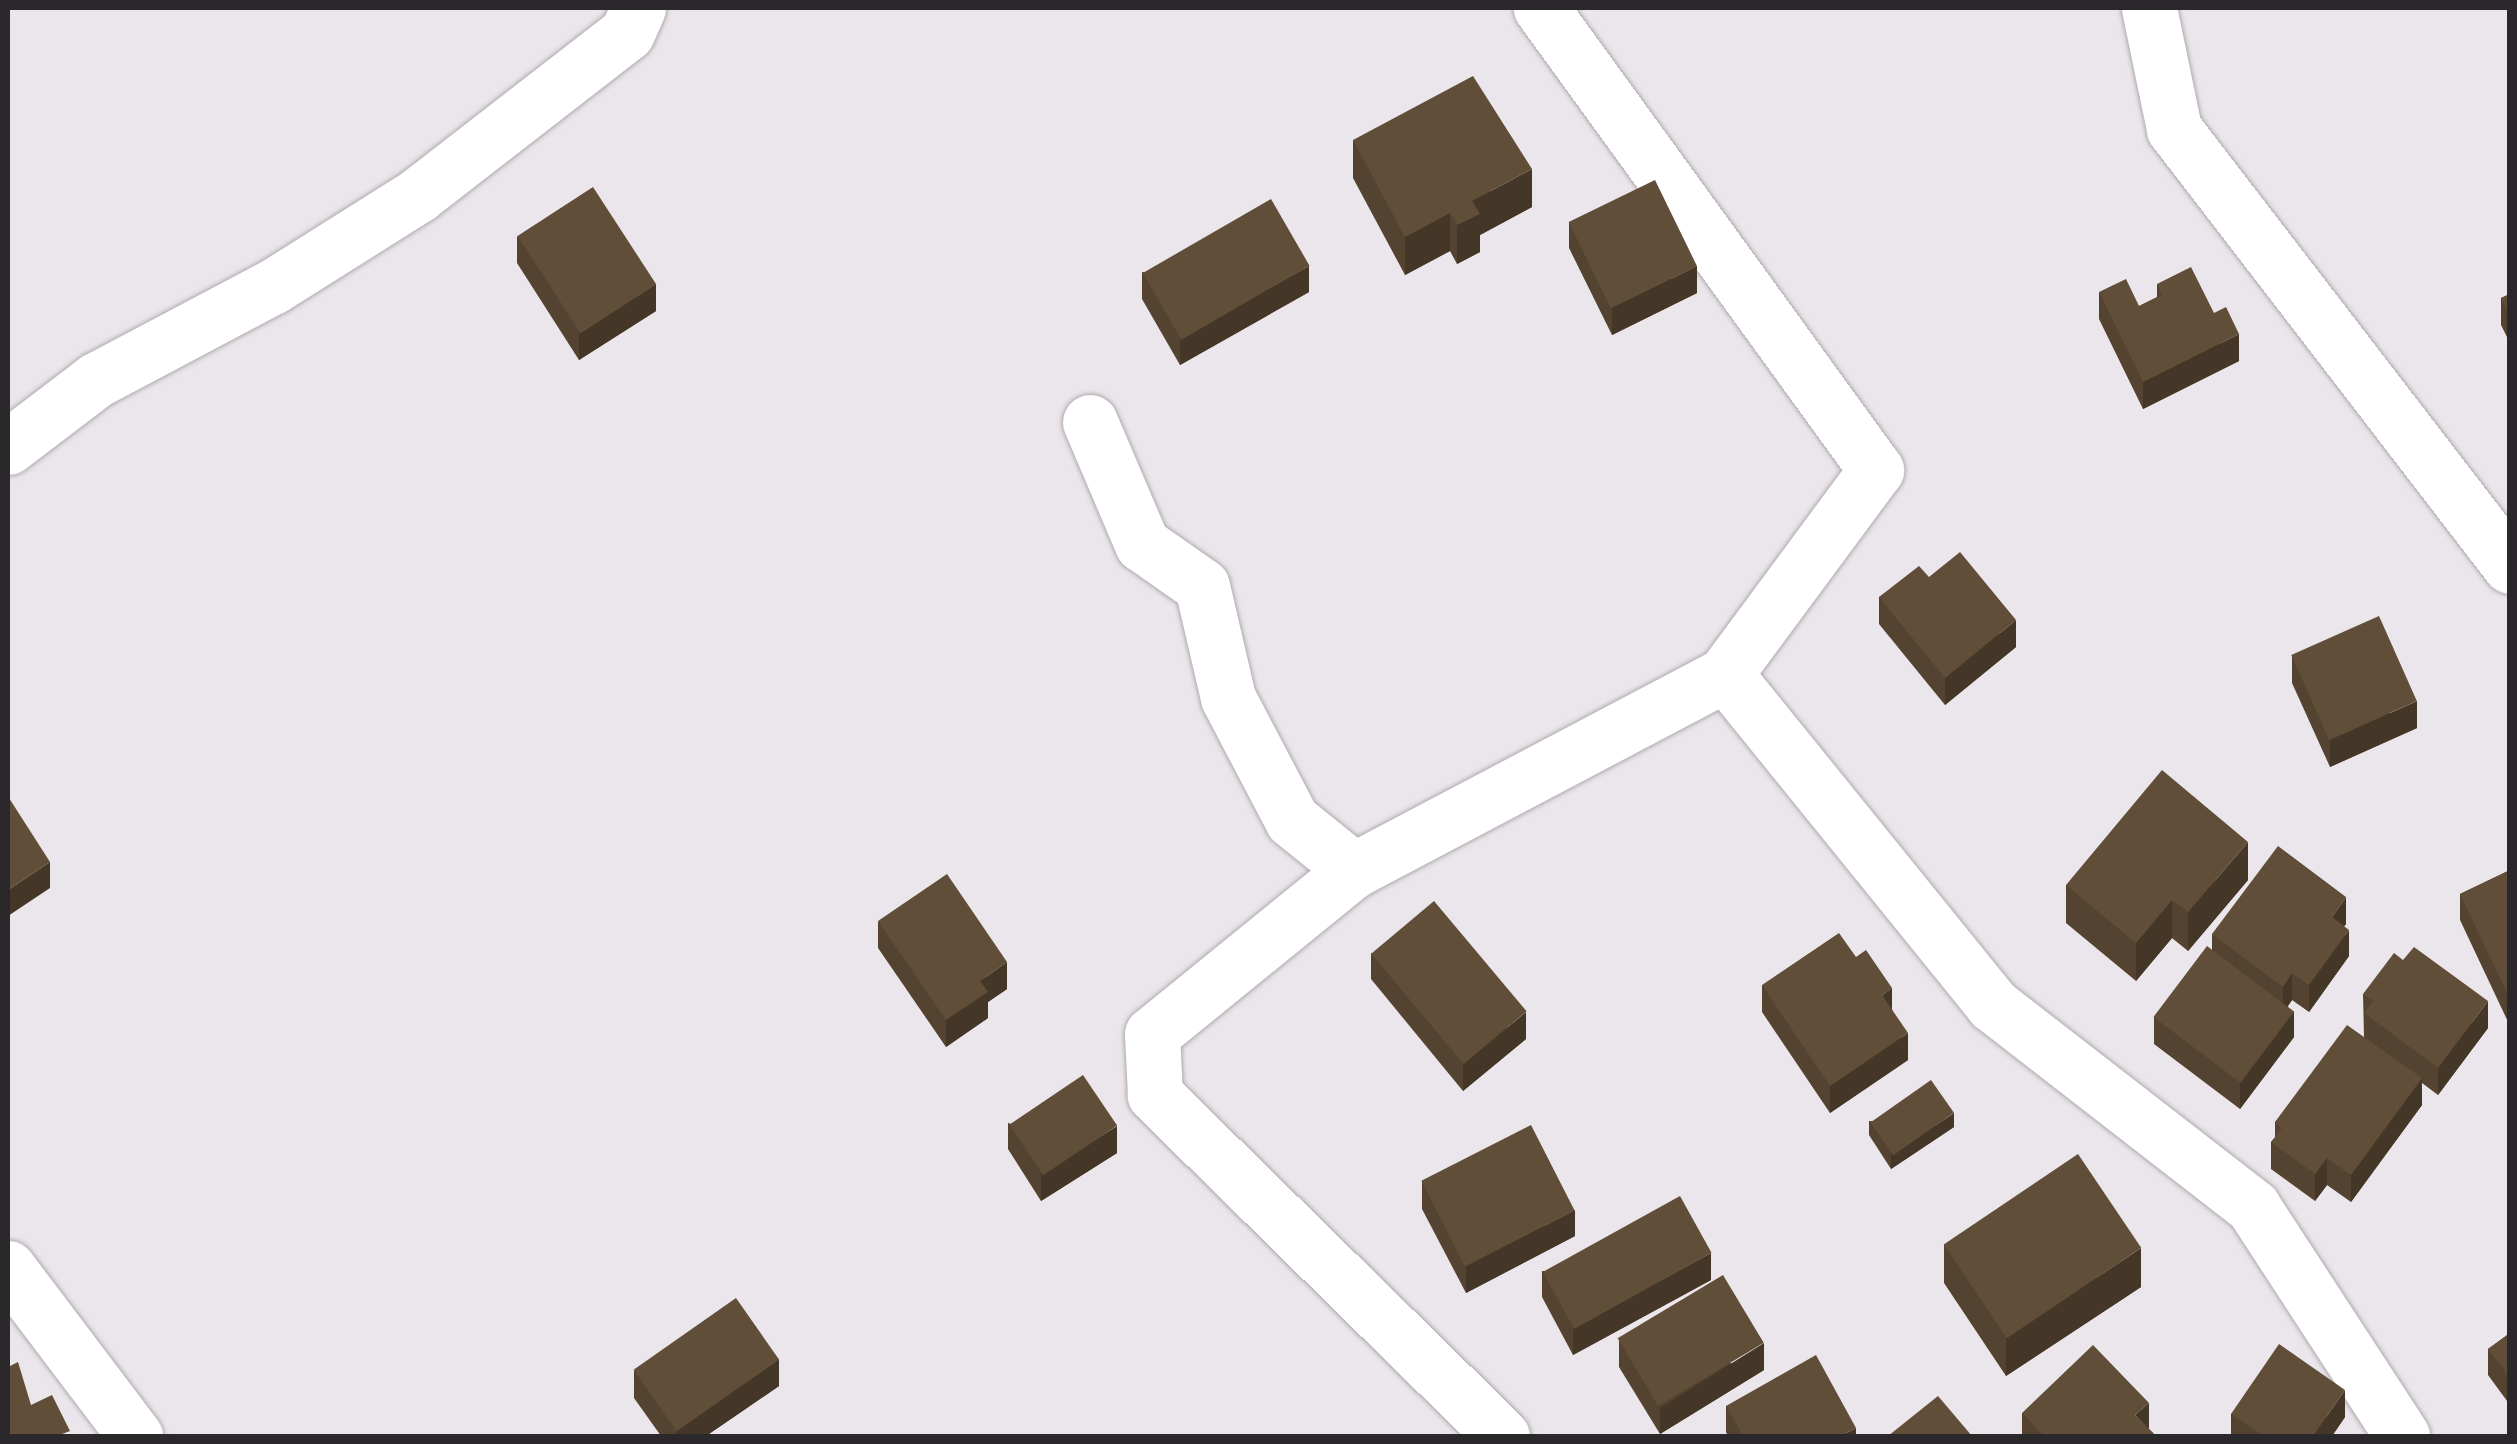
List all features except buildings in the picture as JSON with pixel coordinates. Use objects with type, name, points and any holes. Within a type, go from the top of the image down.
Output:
[{"type":"street","points":[[8,447],[96,380],[272,287],[418,195],[628,33],[638,8]]},
{"type":"street","points":[[1502,1436],[1156,1094],[1152,1034],[1354,870],[1725,674],[1876,470],[1542,8]]},
{"type":"street","points":[[2149,8],[2174,130],[2510,566]]},
{"type":"street","points":[[1090,422],[1142,544],[1202,586],[1228,698],[1292,820],[1354,870]]},
{"type":"street","points":[[1725,674],[1993,1005],[2253,1208],[2402,1436]]},
{"type":"street","points":[[8,1268],[135,1436]]}]
